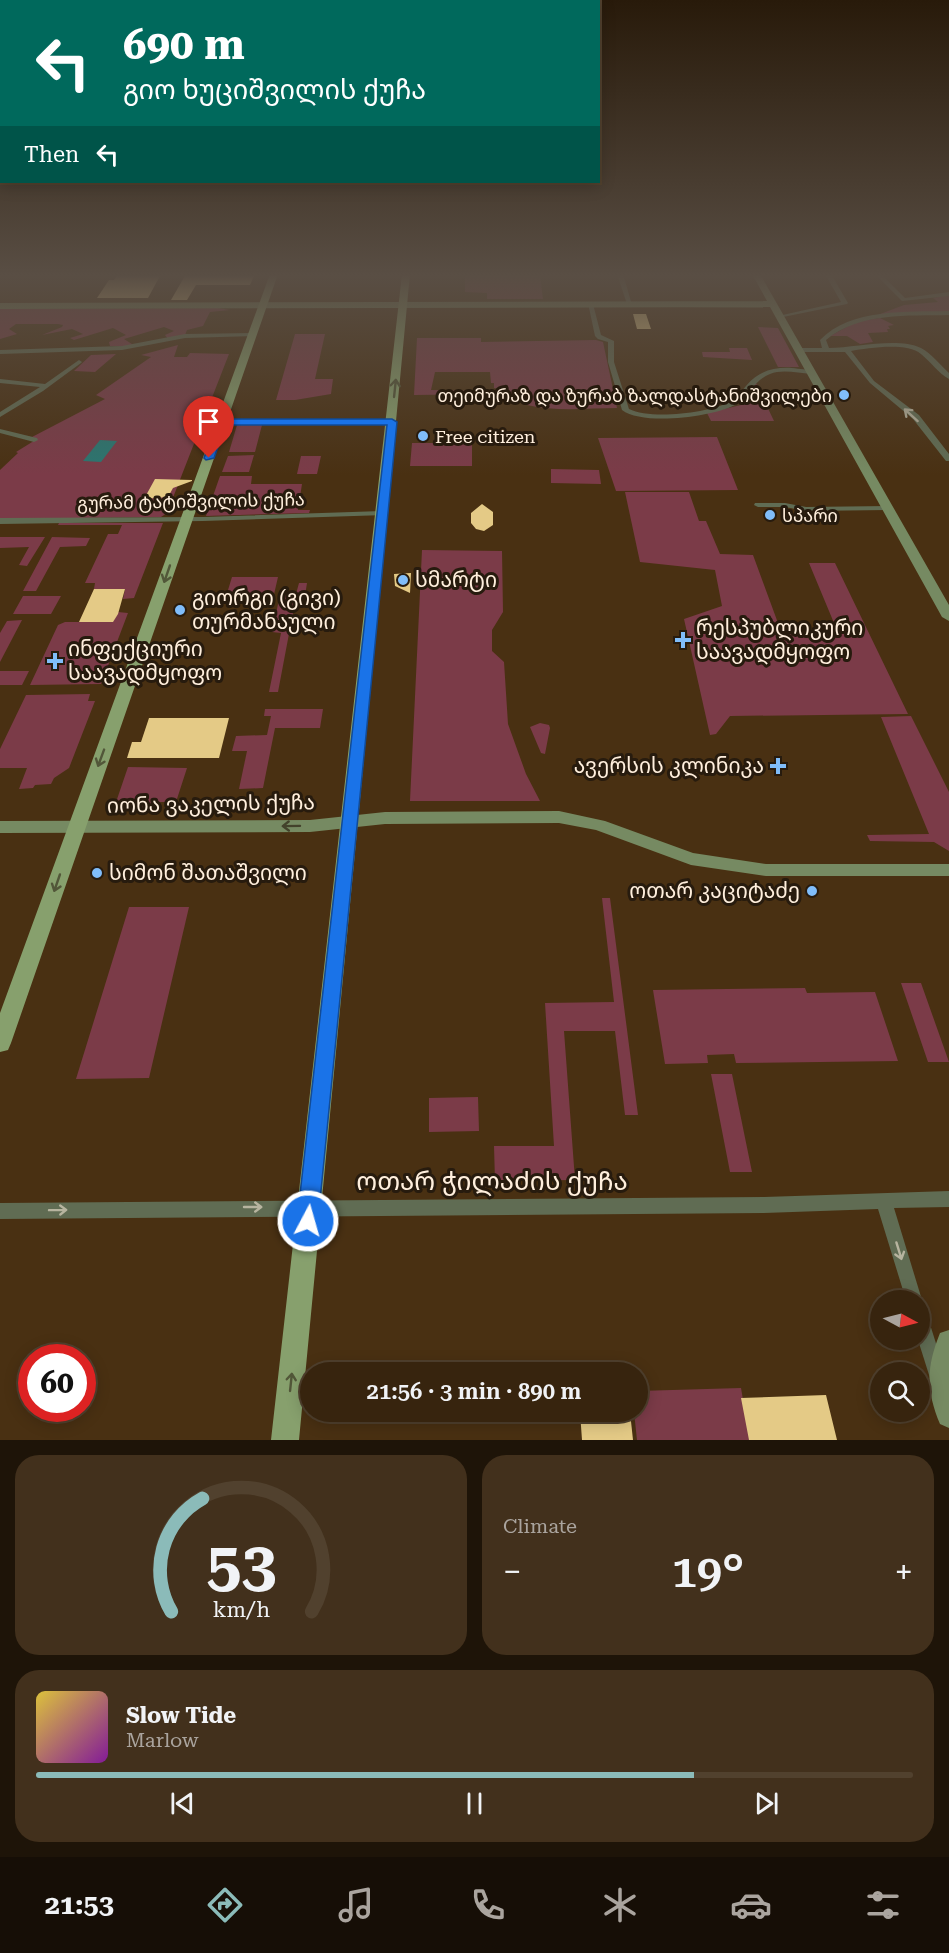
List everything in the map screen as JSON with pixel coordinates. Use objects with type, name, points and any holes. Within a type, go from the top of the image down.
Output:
[{"type":"main road","points":[[0,1043],[251,341]]},
{"type":"main road","points":[[285,1440],[400,341]]},
{"type":"main road","points":[[794,341],[949,617]]},
{"type":"main road","name":"იონა ვაკელის ქუჩა","points":[[0,827],[303,826],[385,818],[559,817],[600,825],[691,859],[766,870],[949,870]]},
{"type":"main road","points":[[949,1342],[940,1383],[949,1414]]},
{"type":"street","points":[[0,352],[122,348],[158,341]]},
{"type":"street","points":[[611,341],[611,362],[626,410],[633,415],[672,415],[721,408],[737,401],[751,381],[770,372],[811,372]]},
{"type":"street","points":[[823,341],[826,350]]},
{"type":"street","points":[[799,350],[847,350],[874,345],[911,347],[921,350],[949,377]]},
{"type":"street","points":[[847,350],[872,382],[916,417],[949,459]]},
{"type":"street","points":[[0,416],[79,362]]},
{"type":"street","points":[[0,381],[46,386]]},
{"type":"street","points":[[222,422],[392,422]]},
{"type":"street","points":[[0,430],[34,440]]},
{"type":"street","points":[[758,505],[785,505],[806,509],[888,508]]},
{"type":"street","name":"გურამ ტატიშვილის ქუჩა","points":[[0,521],[186,519],[382,513]]},
{"type":"street","name":"ოთარ ჭილაძის ქუჩა","points":[[0,1210],[659,1206],[949,1199]]},
{"type":"street","points":[[884,1202],[911,1290]]},
{"type":"street","points":[[930,1350],[940,1383]]},
{"type":"shaded area","points":[[127,341],[135,346],[110,346],[109,342]]},
{"type":"shaded area","points":[[293,341],[323,341],[315,379],[333,379],[331,394],[295,400],[276,400]]},
{"type":"shaded area","points":[[417,341],[600,341],[603,342],[617,408],[561,409],[527,405],[504,390],[494,388],[490,372],[435,372],[431,390],[492,391],[491,394],[414,395]]},
{"type":"shaded area","points":[[765,341],[785,341],[799,367],[778,367]]},
{"type":"shaded area","points":[[855,341],[873,342],[860,344]]},
{"type":"shaded area","points":[[178,345],[174,357],[187,357],[190,353],[229,354],[167,513],[161,517],[0,519],[0,470],[18,453],[16,452],[37,439],[32,437],[105,399],[96,395],[151,357],[141,355]]},
{"type":"shaded area","points":[[729,348],[747,348],[752,360],[703,357],[702,352],[730,352]]},
{"type":"shaded area","points":[[116,354],[95,372],[74,371],[91,355]]},
{"type":"shaded area","points":[[756,383],[774,421],[711,421],[707,413],[741,405]]},
{"type":"shaded area","points":[[237,425],[262,425],[255,452],[229,452]]},
{"type":"shaded area","points":[[717,437],[738,490],[616,491],[598,438]]},
{"type":"shaded area","points":[[412,443],[472,443],[472,466],[410,466]]},
{"type":"shaded area","points":[[254,455],[249,472],[222,472],[228,456]]},
{"type":"shaded area","points":[[301,456],[321,456],[317,474],[297,474]]},
{"type":"shaded area","points":[[551,469],[599,470],[601,484],[551,483]]},
{"type":"shaded area","points":[[220,476],[252,476],[251,484],[302,484],[298,510],[310,510],[309,513],[206,516]]},
{"type":"shaded area","points":[[625,492],[689,492],[699,521],[706,521],[720,554],[753,555],[782,634],[839,635],[809,563],[835,563],[908,714],[730,716],[716,734],[710,735],[684,619],[722,606],[715,570],[640,562]]},
{"type":"shaded area","points":[[59,523],[163,523],[134,598],[123,599],[125,589],[94,589],[95,583],[85,583],[108,534],[118,534],[122,525],[58,525]]},
{"type":"shaded area","points":[[0,537],[45,537],[27,566],[19,565],[29,547],[0,548]]},
{"type":"shaded area","points":[[52,537],[90,538],[86,546],[60,547],[36,591],[23,591]]},
{"type":"shaded area","points":[[422,550],[502,551],[503,612],[492,630],[492,651],[504,662],[508,724],[526,774],[540,801],[410,801]]},
{"type":"shaded area","points":[[232,577],[278,577],[272,603],[224,603]]},
{"type":"shaded area","points":[[299,583],[307,583],[304,602],[295,602],[278,692],[269,692],[281,633],[272,632],[280,595],[296,594]]},
{"type":"shaded area","points":[[23,596],[61,596],[51,614],[13,614]]},
{"type":"shaded area","points":[[118,612],[128,613],[101,684],[30,685],[58,625],[65,622],[112,622]]},
{"type":"shaded area","points":[[22,620],[0,662],[0,633],[7,621]]},
{"type":"shaded area","points":[[0,671],[29,671],[22,685],[0,685]]},
{"type":"shaded area","points":[[90,694],[88,701],[95,701],[69,768],[54,778],[51,784],[19,789],[27,768],[0,768],[0,749],[26,695]]},
{"type":"shaded area","points":[[265,709],[323,709],[320,728],[275,728],[263,788],[239,789],[247,751],[232,751],[236,736],[267,735],[271,716],[264,716]]},
{"type":"shaded area","points":[[911,716],[949,792],[949,851],[934,842],[870,841],[867,835],[929,834],[881,717]]},
{"type":"shaded area","points":[[540,723],[549,725],[550,728],[545,754],[541,753],[530,727]]},
{"type":"shaded area","points":[[128,767],[187,768],[176,802],[157,802],[155,808],[114,808]]},
{"type":"shaded area","points":[[602,898],[610,898],[638,1115],[625,1115],[615,1031],[564,1031],[575,1180],[495,1181],[494,1146],[554,1146],[545,1003],[614,1002]]},
{"type":"shaded area","points":[[129,907],[189,907],[149,1078],[76,1079]]},
{"type":"shaded area","points":[[901,983],[921,983],[949,1062],[928,1062]]},
{"type":"shaded area","points":[[805,988],[807,993],[875,992],[898,1061],[736,1063],[734,1054],[707,1055],[708,1063],[665,1064],[653,990]]},
{"type":"shaded area","points":[[711,1074],[732,1074],[752,1172],[730,1172]]},
{"type":"shaded area","points":[[478,1097],[479,1131],[429,1132],[429,1098]]},
{"type":"shaded area","points":[[741,1388],[750,1440],[637,1440],[635,1422],[648,1422],[648,1391]]},
{"type":"water","points":[[100,440],[117,441],[101,462],[83,461]]},
{"type":"building","points":[[155,479],[192,481],[173,488],[168,497],[144,499]]},
{"type":"building","points":[[482,504],[493,512],[493,525],[484,531],[476,529],[471,523],[471,513]]},
{"type":"building","name":"სმარტი","points":[[411,573],[410,593],[395,586],[394,574]]},
{"type":"building","points":[[94,589],[125,589],[118,614],[113,622],[79,622]]},
{"type":"building","points":[[149,718],[229,718],[219,758],[127,758],[132,742],[141,742]]},
{"type":"building","points":[[826,1395],[837,1440],[749,1440],[741,1398]]},
{"type":"building","points":[[581,1422],[631,1422],[633,1440],[582,1440]]},
{"type":"place","name":"თეიმურაზ და ზურაბ ზალდასტანიშვილები","points":[[844,395]]},
{"type":"place","name":"Free citizen","points":[[423,436]]},
{"type":"place","name":"სპარი","points":[[770,515]]},
{"type":"place","name":"სმარტი","points":[[403,580]]},
{"type":"place","name":"გიორგი (გივი) თურმანაული","points":[[180,610]]},
{"type":"place","name":"რესპუბლიკური საავადმყოფო","points":[[683,640]]},
{"type":"place","name":"ინფექციური საავადმყოფო","points":[[55,661]]},
{"type":"place","name":"ავერსის კლინიკა","points":[[778,766]]},
{"type":"place","name":"სიმონ შათაშვილი","points":[[97,873]]},
{"type":"place","name":"ოთარ კაციტაძე","points":[[812,891]]},
{"type":"route","points":[[209,458],[222,422],[392,422],[308,1221]]}]
